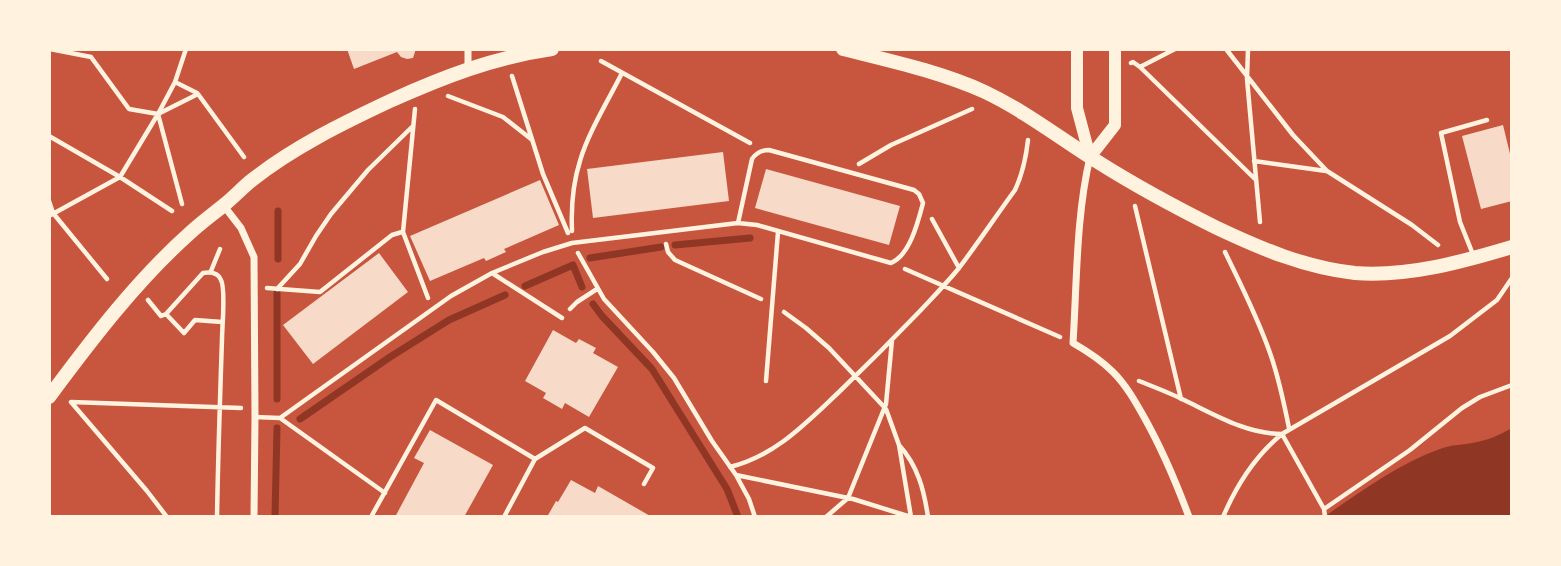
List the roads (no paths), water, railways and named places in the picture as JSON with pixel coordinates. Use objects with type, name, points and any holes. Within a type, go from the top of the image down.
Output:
[{"type":"main road","points":[[49,397],[85,349],[137,288],[191,233],[252,180],[299,148],[358,115],[425,85],[468,68],[520,54],[552,49]]},
{"type":"main road","points":[[843,49],[914,67],[984,92],[1027,116],[1127,181],[1265,250],[1308,264],[1355,273],[1389,273],[1474,258],[1512,247]]},
{"type":"street","points":[[468,49],[468,68]]},
{"type":"street","points":[[1077,49],[1077,108],[1090,157]]},
{"type":"street","points":[[1115,49],[1115,125],[1090,157],[1085,178],[1073,343],[1115,373],[1130,392],[1157,439],[1189,517]]},
{"type":"street","points":[[223,205],[242,228],[254,257],[254,517]]},
{"type":"lane","points":[[1474,258],[1461,222],[1441,133],[1487,120]]},
{"type":"lane","points":[[280,418],[451,296],[492,273],[543,252],[572,243],[738,223],[757,225],[891,263],[905,252],[923,203],[914,190],[763,150],[752,159],[738,223]]},
{"type":"lane","points":[[766,381],[778,232]]},
{"type":"lane","points":[[492,273],[562,318]]},
{"type":"lane","points":[[371,517],[436,400],[535,458]]},
{"type":"lane","points":[[255,417],[280,418],[385,493]]},
{"type":"lane","points":[[504,517],[535,458],[585,428],[653,468],[644,484]]},
{"type":"waterway","points":[[278,211],[278,259]]},
{"type":"waterway","points":[[675,245],[750,238]]},
{"type":"waterway","points":[[590,258],[661,247]]},
{"type":"waterway","points":[[525,286],[573,265],[582,287]]},
{"type":"waterway","points":[[277,293],[277,399]]},
{"type":"waterway","points":[[300,419],[449,320],[505,295]]},
{"type":"waterway","points":[[593,304],[652,369],[727,489],[738,517]]},
{"type":"waterway","points":[[275,517],[277,428]]}]
